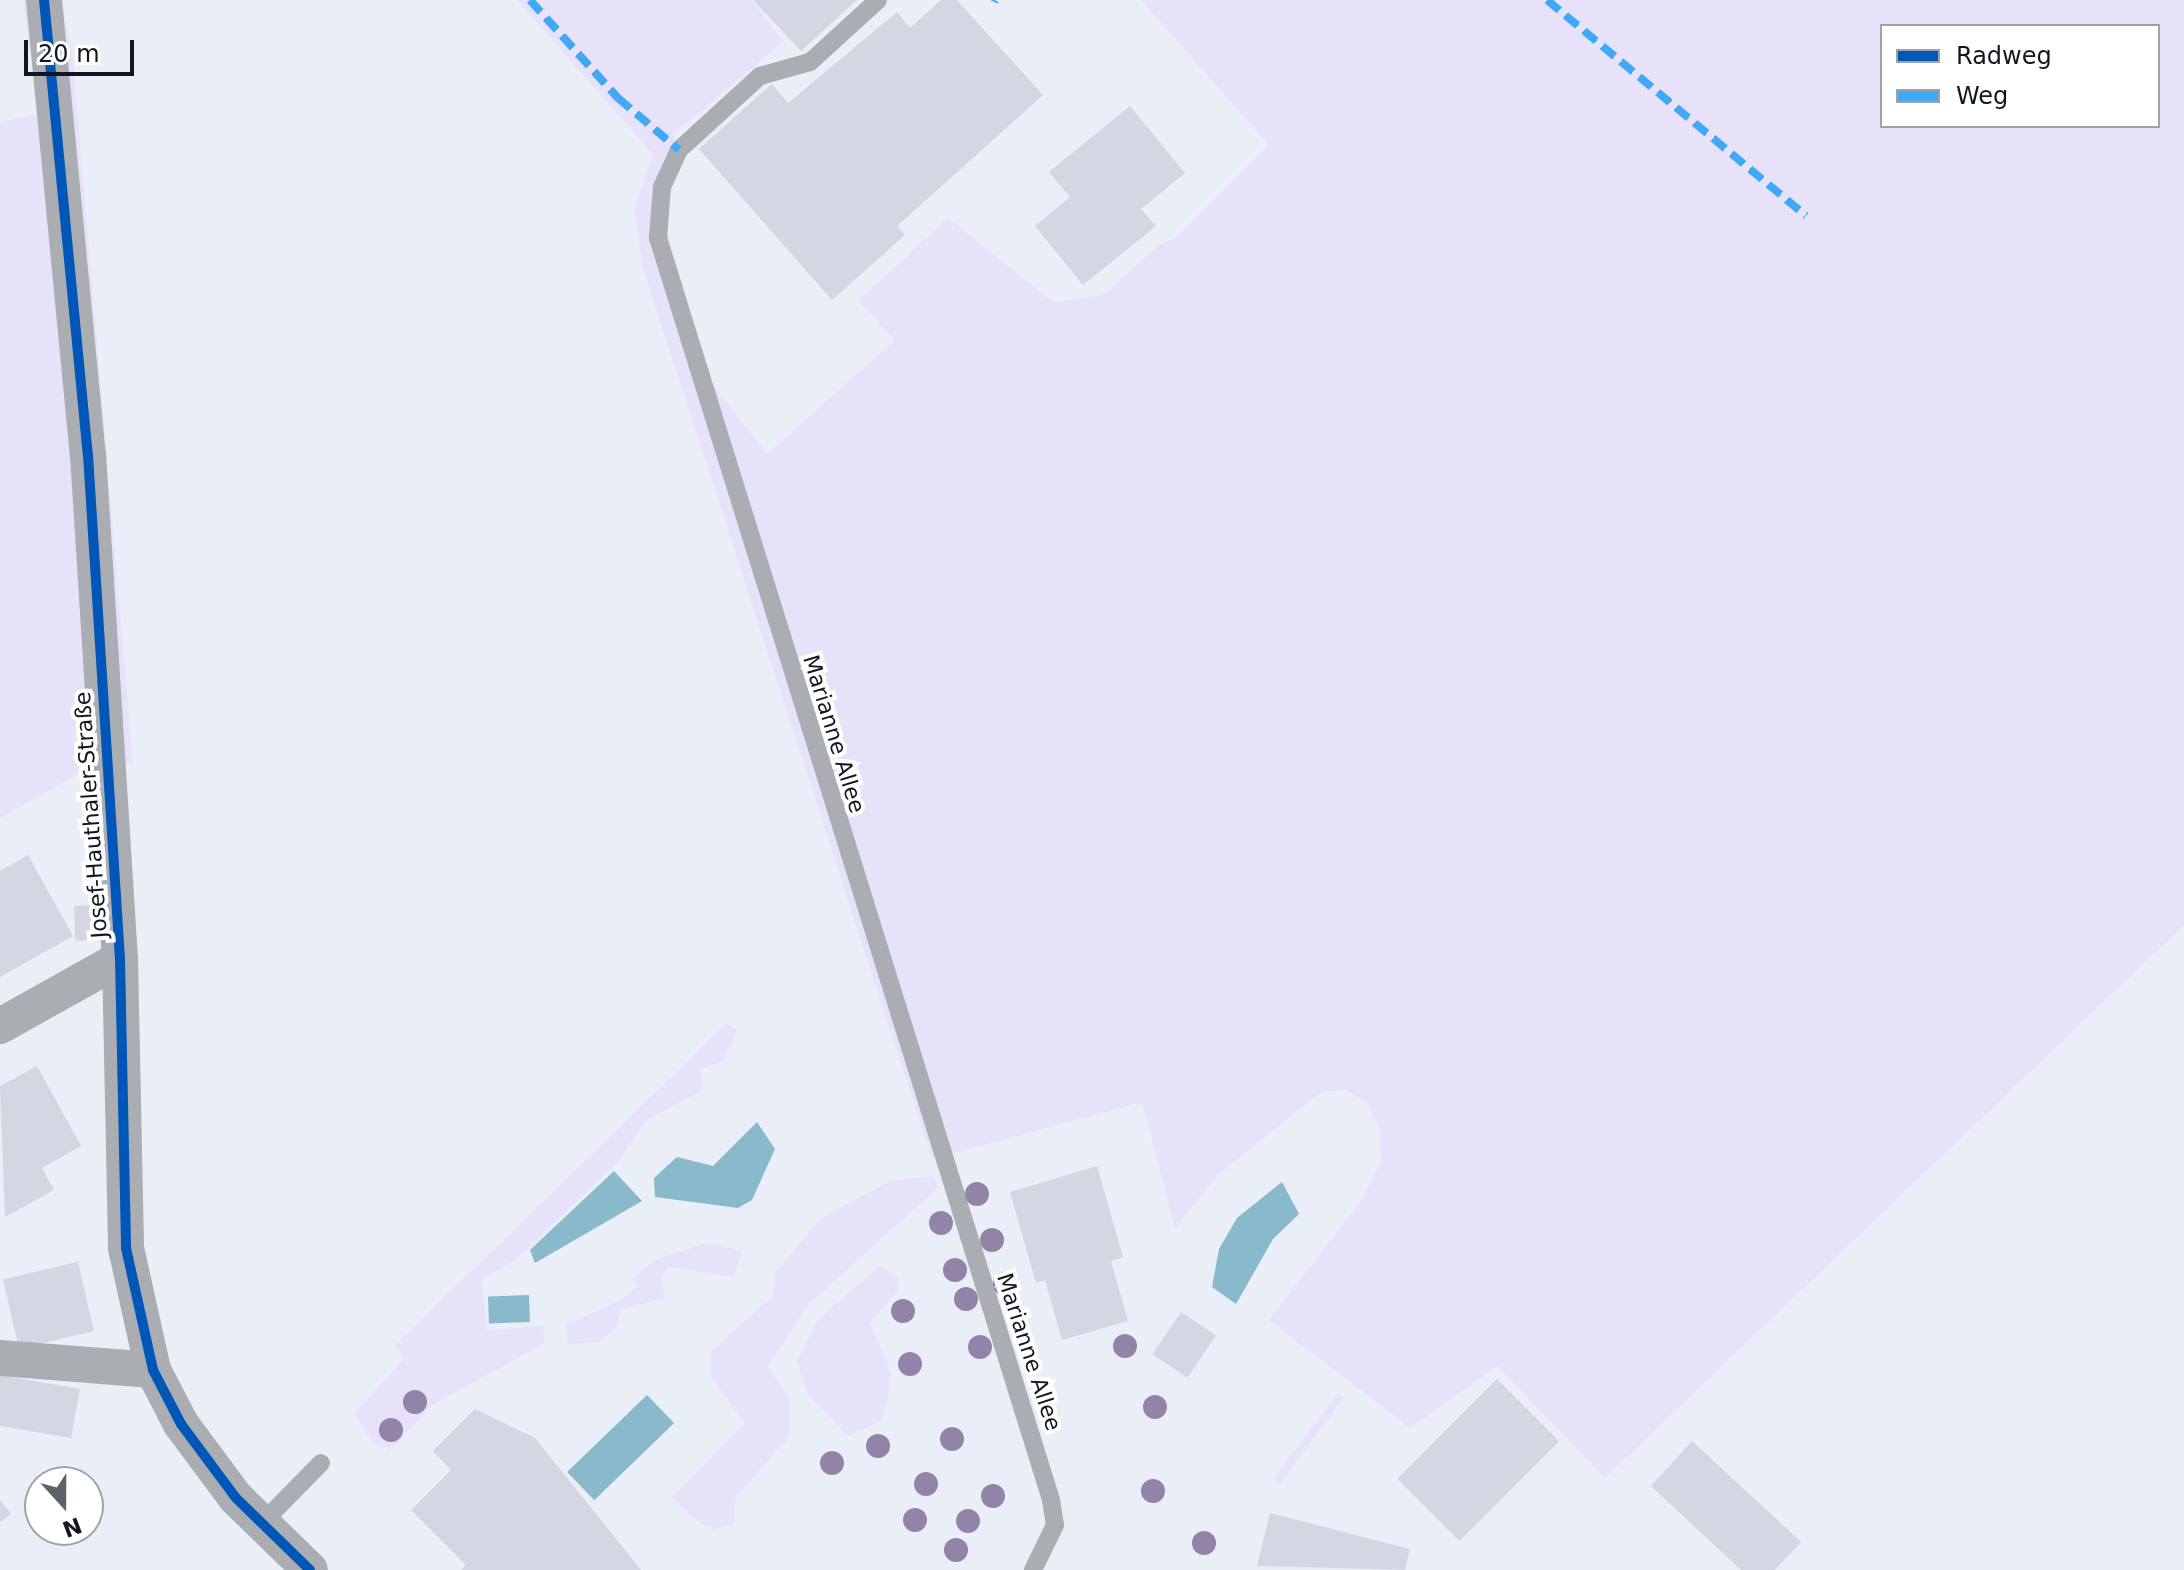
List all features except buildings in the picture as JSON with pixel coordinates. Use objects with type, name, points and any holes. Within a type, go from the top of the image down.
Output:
[{"type":"street","name":"Josef-Hauthaler-Straße","points":[[44,0],[88,455],[120,959],[126,1248],[153,1370],[203,1459],[310,1570]]},
{"type":"street","points":[[0,1026],[120,959]]},
{"type":"street","points":[[0,1358],[153,1370]]},
{"type":"lane","name":"Marianne Allee","points":[[878,0],[810,62],[760,76],[679,150],[662,187],[658,238],[1051,1500],[1055,1525],[1033,1570]]},
{"type":"lane","points":[[262,1523],[321,1463]]},
{"type":"shaded area","points":[[23,0],[62,0],[73,61],[133,763],[91,767],[0,818],[0,122],[39,114]]},
{"type":"shaded area","points":[[517,0],[752,0],[783,42],[674,134],[678,168],[664,219],[710,381],[767,454],[895,340],[858,301],[948,218],[1054,303],[1105,294],[1158,245],[1176,238],[1269,145],[1141,0],[2184,0],[2184,925],[1605,1478],[1497,1366],[1410,1428],[1269,1320],[1361,1201],[1381,1162],[1379,1126],[1366,1103],[1345,1089],[1320,1093],[1219,1174],[1175,1228],[1142,1102],[932,1159],[643,268],[634,209],[653,154]]},
{"type":"shaded area","points":[[727,1023],[737,1030],[723,1061],[700,1069],[703,1090],[647,1120],[615,1165],[514,1261],[482,1279],[487,1330],[544,1326],[543,1344],[434,1404],[390,1450],[374,1444],[354,1414],[403,1360],[395,1345]]},
{"type":"shaded area","points":[[934,1176],[938,1188],[809,1304],[768,1366],[789,1399],[789,1437],[736,1497],[733,1524],[713,1529],[695,1520],[672,1497],[745,1423],[711,1377],[710,1352],[773,1296],[775,1273],[821,1218],[891,1181]]},
{"type":"shaded area","points":[[707,1243],[742,1251],[734,1277],[669,1267],[661,1277],[664,1298],[621,1309],[616,1328],[599,1342],[568,1344],[565,1325],[621,1300],[638,1286],[632,1279],[655,1260]]},
{"type":"shaded area","points":[[879,1266],[898,1278],[899,1290],[870,1323],[891,1373],[888,1396],[882,1420],[848,1436],[808,1395],[797,1362],[818,1320]]},
{"type":"shaded area","points":[[1338,1393],[1344,1397],[1280,1484],[1273,1479]]},
{"type":"water","points":[[757,1122],[775,1149],[752,1200],[738,1208],[655,1197],[654,1178],[677,1157],[713,1166]]},
{"type":"water","points":[[614,1171],[642,1201],[535,1263],[530,1250]]},
{"type":"water","points":[[1282,1182],[1299,1214],[1273,1239],[1236,1304],[1212,1287],[1219,1249],[1237,1218]]},
{"type":"water","points":[[529,1295],[530,1322],[489,1323],[488,1296]]},
{"type":"water","points":[[647,1395],[674,1423],[594,1500],[567,1472]]},
{"type":"marked path","points":[[530,0],[618,98],[679,150]]},
{"type":"marked path","points":[[1547,0],[1806,216]]},
{"type":"cycle path","points":[[44,0],[88,455],[120,959],[126,1248],[153,1370],[181,1424],[236,1498],[310,1570]]}]
